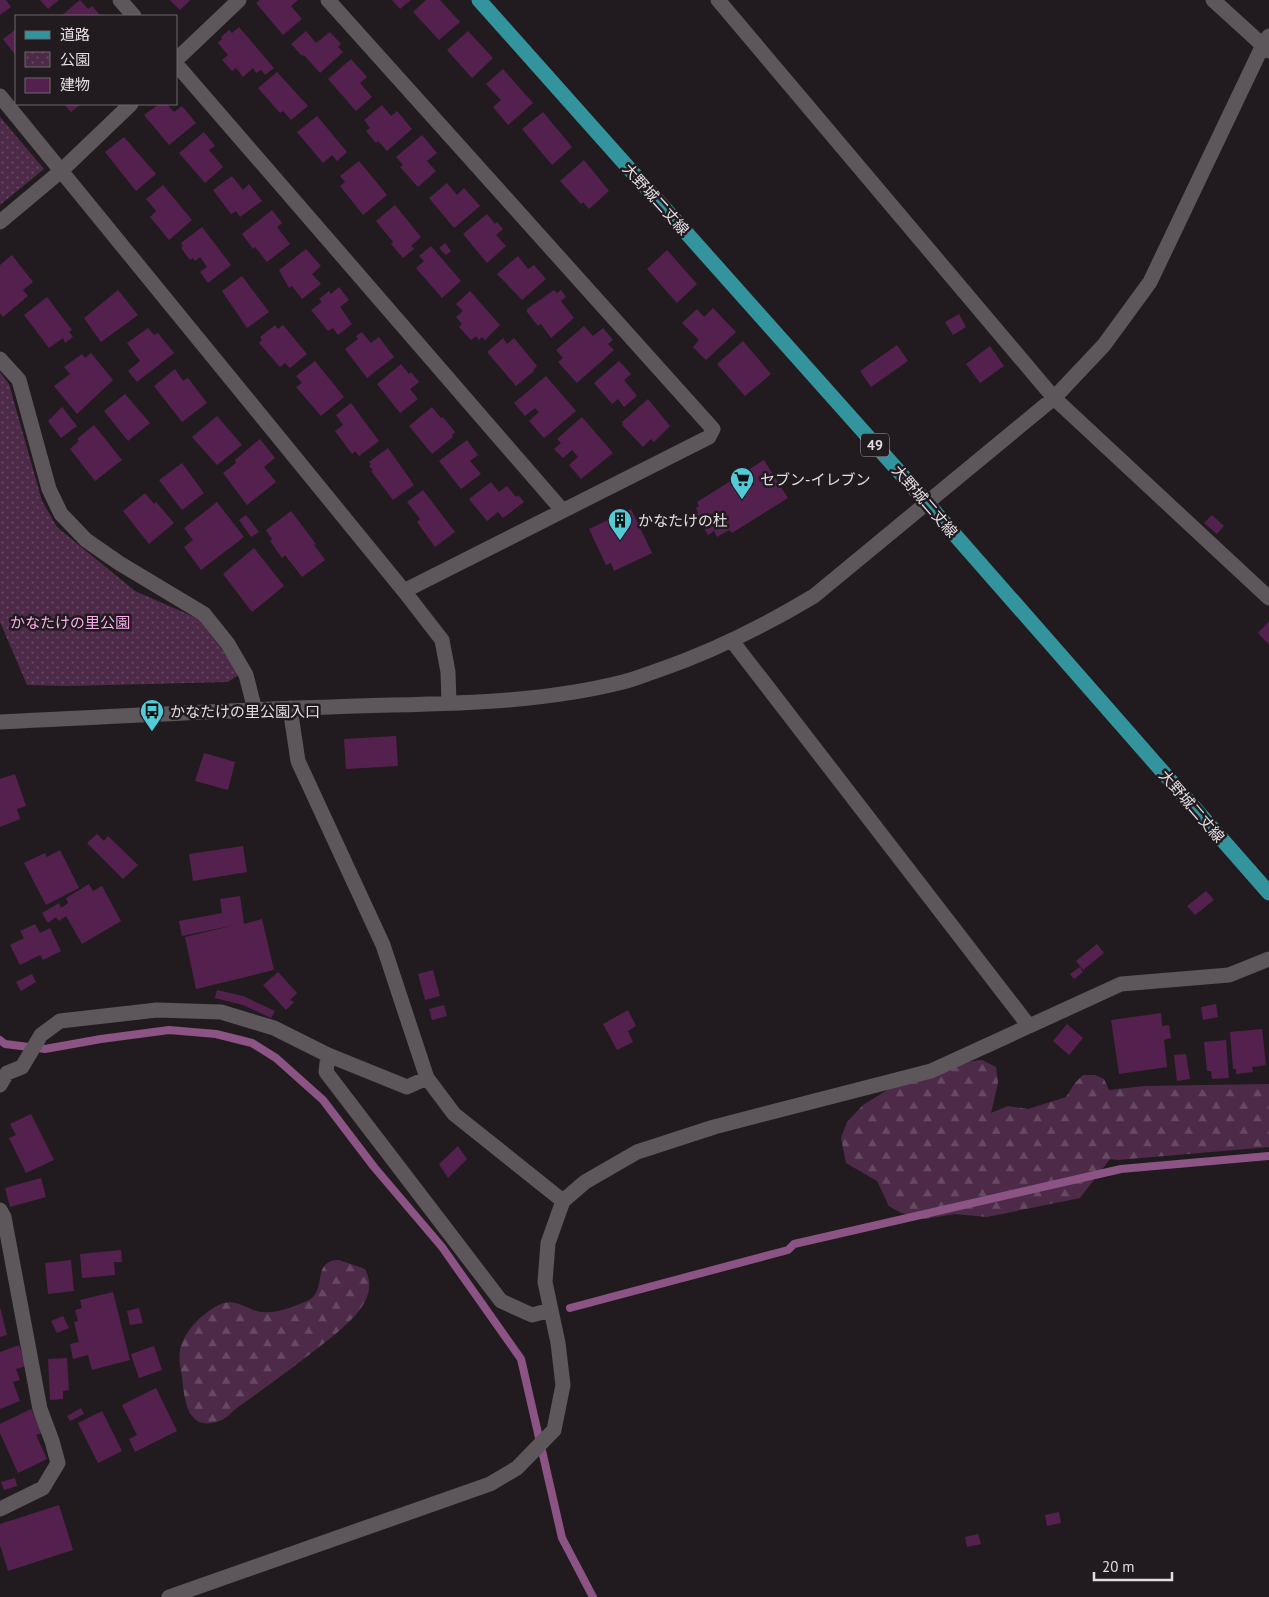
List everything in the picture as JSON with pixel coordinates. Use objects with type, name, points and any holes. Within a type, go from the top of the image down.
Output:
[{"type":"main road","name":"大野城二丈線","points":[[479,0],[927,503],[1269,893]]},
{"type":"street","points":[[120,0],[133,15]]},
{"type":"street","points":[[178,60],[239,0]]},
{"type":"street","points":[[328,0],[713,429],[709,437],[404,591]]},
{"type":"street","points":[[718,0],[1054,398],[1269,598]]},
{"type":"street","points":[[0,722],[510,700],[570,693],[624,682],[681,662],[732,641],[814,596],[1054,398],[1104,345],[1150,282],[1267,44],[1213,0]]},
{"type":"street","points":[[178,64],[562,510]]},
{"type":"street","points":[[0,96],[442,640],[448,672],[449,703]]},
{"type":"street","points":[[0,222],[61,171],[130,105]]},
{"type":"street","points":[[0,359],[19,380],[49,489],[60,514],[86,540],[102,552],[204,614],[228,644],[246,675],[255,710]]},
{"type":"street","points":[[732,641],[1029,1026]]},
{"type":"street","points":[[290,708],[298,761],[383,946],[427,1078],[454,1114],[563,1201]]},
{"type":"street","points":[[169,1597],[490,1484],[517,1468],[554,1430],[564,1385],[558,1343],[545,1282],[548,1243],[563,1201],[585,1182],[637,1152],[714,1127],[931,1070],[1121,984],[1229,975],[1269,959]]},
{"type":"street","points":[[0,1085],[7,1073],[22,1066],[41,1035],[60,1021],[157,1010],[221,1012],[274,1028],[328,1055],[406,1088],[427,1078]]},
{"type":"street","points":[[328,1055],[326,1072],[501,1301],[532,1315],[551,1310]]},
{"type":"street","points":[[0,1210],[4,1217],[40,1409],[58,1463],[43,1488],[0,1509]]},
{"type":"green space","points":[[0,117],[44,169],[0,205]]},
{"type":"green space","name":"かなたけの里公園","points":[[0,372],[9,384],[42,501],[57,527],[135,591],[199,619],[236,668],[237,676],[228,682],[68,686],[27,685],[0,622]]},
{"type":"green space","points":[[982,1060],[996,1067],[998,1083],[991,1113],[1008,1106],[1028,1109],[1066,1097],[1083,1075],[1095,1075],[1104,1079],[1109,1090],[1144,1086],[1269,1084],[1269,1147],[1118,1160],[1110,1159],[1080,1198],[987,1217],[955,1214],[924,1219],[901,1213],[889,1206],[877,1181],[846,1163],[841,1138],[847,1122],[863,1105],[925,1067]]},
{"type":"green space","points":[[339,1260],[365,1269],[369,1279],[369,1289],[366,1298],[362,1307],[355,1315],[321,1346],[223,1419],[206,1423],[198,1421],[193,1417],[188,1410],[186,1402],[179,1357],[181,1346],[187,1334],[204,1314],[228,1302],[261,1312],[273,1312],[305,1302],[317,1291],[325,1266],[330,1262]]},
{"type":"building","points":[[0,0],[6,0],[11,7],[0,15]]},
{"type":"building","points":[[40,0],[59,0],[48,9]]},
{"type":"building","points":[[80,0],[88,9],[92,6],[100,15],[62,15]]},
{"type":"building","points":[[170,0],[190,0],[180,10]]},
{"type":"building","points":[[260,0],[298,0],[291,6],[302,19],[283,35],[256,3]]},
{"type":"building","points":[[392,0],[411,0],[400,9]]},
{"type":"building","points":[[426,0],[440,0],[460,22],[439,40],[413,12]]},
{"type":"building","points":[[239,27],[274,68],[265,75],[261,70],[256,73],[253,68],[243,77],[236,68],[232,71],[222,60],[228,55],[218,43],[222,39],[221,37],[229,30],[232,33]]},
{"type":"building","points":[[15,30],[15,55],[3,39]]},
{"type":"building","points":[[306,31],[316,43],[330,32],[341,44],[338,47],[343,52],[320,73],[291,44]]},
{"type":"building","points":[[468,31],[493,58],[472,78],[447,50]]},
{"type":"building","points":[[351,59],[367,77],[360,83],[372,97],[356,111],[328,79]]},
{"type":"building","points":[[503,69],[533,103],[508,125],[493,107],[501,100],[486,84]]},
{"type":"building","points":[[277,72],[308,106],[291,120],[283,111],[280,113],[258,88]]},
{"type":"building","points":[[65,105],[80,105],[71,112]]},
{"type":"building","points":[[158,105],[168,105],[174,112],[182,106],[196,123],[169,145],[144,115]]},
{"type":"building","points":[[382,105],[391,116],[397,111],[412,129],[387,151],[378,141],[376,143],[366,131],[370,128],[364,120]]},
{"type":"building","points":[[543,112],[572,147],[552,165],[522,129]]},
{"type":"building","points":[[317,116],[347,152],[337,161],[332,155],[323,163],[297,132]]},
{"type":"building","points":[[204,132],[215,146],[209,150],[223,167],[205,183],[179,153]]},
{"type":"building","points":[[422,135],[437,153],[427,161],[436,171],[418,187],[400,167],[403,165],[396,157]]},
{"type":"building","points":[[124,137],[156,174],[136,191],[105,152]]},
{"type":"building","points":[[584,160],[609,191],[589,209],[583,202],[581,204],[560,181]]},
{"type":"building","points":[[359,161],[387,195],[363,215],[340,186],[345,182],[340,176]]},
{"type":"building","points":[[232,176],[243,190],[249,184],[262,201],[240,217],[236,211],[231,214],[213,190]]},
{"type":"building","points":[[447,183],[457,195],[464,188],[480,206],[454,228],[429,198]]},
{"type":"building","points":[[163,185],[192,220],[169,240],[150,217],[156,211],[146,199]]},
{"type":"building","points":[[395,205],[421,237],[411,246],[414,249],[403,258],[376,221]]},
{"type":"building","points":[[272,210],[282,223],[277,227],[290,244],[267,262],[255,247],[253,249],[242,234]]},
{"type":"building","points":[[487,214],[495,224],[497,222],[503,229],[496,235],[506,246],[487,263],[463,234]]},
{"type":"building","points":[[202,227],[231,265],[208,283],[200,272],[207,267],[200,257],[195,261],[193,258],[190,260],[181,248],[183,246],[181,243]]},
{"type":"building","points":[[445,243],[451,251],[446,255],[439,248]]},
{"type":"building","points":[[431,246],[461,281],[442,298],[416,268],[424,261],[419,256]]},
{"type":"building","points":[[306,249],[321,266],[312,274],[321,284],[302,299],[292,286],[289,288],[279,270]]},
{"type":"building","points":[[667,250],[697,284],[677,303],[647,269]]},
{"type":"building","points":[[12,255],[33,282],[23,290],[28,296],[3,317],[0,313],[0,265]]},
{"type":"building","points":[[518,256],[528,269],[534,265],[546,279],[522,300],[497,274]]},
{"type":"building","points":[[242,276],[269,312],[247,328],[222,291]]},
{"type":"building","points":[[339,287],[349,300],[340,307],[352,324],[338,335],[333,328],[328,331],[311,310],[322,302],[319,299],[329,291],[331,294]]},
{"type":"building","points":[[118,290],[138,315],[101,342],[84,318]]},
{"type":"building","points":[[554,290],[557,293],[561,290],[566,297],[561,301],[574,318],[551,338],[541,324],[538,326],[527,312],[527,309]]},
{"type":"building","points":[[470,291],[500,325],[485,340],[482,337],[479,340],[476,336],[471,340],[459,327],[462,324],[456,317],[463,311],[456,304]]},
{"type":"building","points":[[47,297],[72,330],[69,332],[73,337],[65,343],[63,338],[49,348],[24,315]]},
{"type":"building","points":[[713,308],[736,332],[706,360],[693,347],[699,340],[682,323],[697,309],[704,317]]},
{"type":"building","points":[[959,314],[966,327],[953,335],[945,322]]},
{"type":"building","points":[[275,325],[278,329],[283,325],[307,354],[290,368],[285,363],[280,367],[259,343],[262,340],[260,337]]},
{"type":"building","points":[[584,326],[593,336],[603,328],[613,340],[608,344],[614,350],[577,383],[558,362],[563,358],[556,350]]},
{"type":"building","points":[[148,328],[154,335],[158,333],[174,353],[137,382],[128,371],[140,361],[127,343]]},
{"type":"building","points":[[362,332],[371,343],[379,337],[394,357],[367,378],[345,349],[358,339],[356,336]]},
{"type":"building","points":[[503,338],[507,344],[514,338],[537,366],[534,371],[516,386],[487,352]]},
{"type":"building","points":[[743,341],[771,374],[745,396],[717,364]]},
{"type":"building","points":[[897,345],[908,361],[871,387],[860,371]]},
{"type":"building","points":[[990,346],[1004,366],[980,383],[966,364]]},
{"type":"building","points":[[91,353],[113,380],[77,414],[54,386],[70,374],[64,367],[82,354],[85,358]]},
{"type":"building","points":[[315,361],[344,397],[321,416],[296,387],[302,383],[296,376]]},
{"type":"building","points":[[619,361],[631,374],[624,380],[637,396],[624,407],[618,399],[612,404],[594,383]]},
{"type":"building","points":[[401,364],[419,382],[410,389],[418,399],[400,413],[377,384]]},
{"type":"building","points":[[175,369],[183,381],[188,378],[207,403],[182,422],[154,386]]},
{"type":"building","points":[[546,376],[576,411],[544,438],[529,421],[539,412],[535,408],[525,416],[514,403]]},
{"type":"building","points":[[125,394],[150,423],[128,441],[104,411]]},
{"type":"building","points":[[648,399],[670,426],[654,442],[651,439],[643,447],[622,425],[622,422]]},
{"type":"building","points":[[351,403],[379,441],[359,456],[355,451],[352,454],[335,431],[343,425],[336,415]]},
{"type":"building","points":[[62,407],[77,426],[61,438],[48,421]]},
{"type":"building","points":[[432,407],[455,432],[452,435],[453,437],[432,454],[409,426]]},
{"type":"building","points":[[217,416],[242,445],[217,465],[192,437]]},
{"type":"building","points":[[582,417],[613,453],[581,479],[569,465],[578,457],[572,450],[563,458],[554,449],[561,443],[557,439]]},
{"type":"building","points":[[94,425],[122,460],[95,481],[70,449],[79,441],[77,439]]},
{"type":"building","points":[[260,439],[275,458],[264,467],[276,482],[247,505],[223,473]]},
{"type":"building","points":[[467,440],[478,455],[470,461],[481,474],[461,489],[439,461]]},
{"type":"building","points":[[388,448],[414,485],[393,500],[369,466],[371,464],[369,462]]},
{"type":"building","name":"セブン-イレブン","points":[[764,460],[788,498],[732,533],[729,530],[717,537],[714,531],[708,535],[696,514],[698,513],[696,508],[699,506],[697,502]]},
{"type":"building","points":[[182,463],[204,493],[182,510],[159,480]]},
{"type":"building","points":[[491,482],[499,492],[507,486],[516,497],[518,495],[524,502],[503,518],[498,512],[487,521],[469,499]]},
{"type":"building","points":[[423,490],[455,532],[435,547],[417,522],[420,519],[407,502]]},
{"type":"building","points":[[145,493],[154,504],[156,502],[174,523],[149,544],[123,511]]},
{"type":"building","points":[[217,502],[244,537],[201,570],[184,547],[193,540],[184,528]]},
{"type":"building","name":"かなたけの杜","points":[[631,509],[652,553],[614,571],[611,563],[606,565],[589,529]]},
{"type":"building","points":[[291,511],[316,544],[314,545],[325,560],[302,577],[285,555],[282,558],[270,541],[272,539],[266,530]]},
{"type":"building","points":[[246,515],[259,532],[251,537],[239,520]]},
{"type":"building","points":[[1212,515],[1224,526],[1217,534],[1204,523]]},
{"type":"building","points":[[254,548],[284,586],[252,612],[223,574]]},
{"type":"building","points":[[1269,621],[1269,645],[1258,633]]},
{"type":"building","points":[[396,736],[398,766],[346,769],[344,739]]},
{"type":"building","points":[[204,753],[235,762],[228,790],[195,781]]},
{"type":"building","points":[[15,774],[26,806],[17,809],[20,819],[0,827],[0,779]]},
{"type":"building","points":[[97,834],[104,841],[108,836],[138,865],[123,879],[87,843]]},
{"type":"building","points":[[243,846],[247,872],[193,881],[189,854]]},
{"type":"building","points":[[60,850],[79,888],[46,905],[24,863],[45,853],[47,857]]},
{"type":"building","points":[[89,884],[93,891],[102,886],[121,921],[82,944],[66,916],[59,921],[56,917],[48,923],[42,913],[59,903],[61,908],[68,903],[66,898]]},
{"type":"building","points":[[1206,891],[1214,900],[1195,915],[1187,906]]},
{"type":"building","points":[[240,896],[244,924],[262,919],[274,970],[196,989],[185,937],[235,925],[182,936],[179,921],[222,913],[220,899]]},
{"type":"building","points":[[35,924],[40,933],[50,928],[61,951],[43,960],[40,955],[20,965],[10,945],[24,938],[20,931]]},
{"type":"building","points":[[1097,944],[1104,953],[1083,970],[1076,961]]},
{"type":"building","points":[[1080,967],[1083,972],[1074,979],[1070,974]]},
{"type":"building","points":[[433,970],[440,996],[425,1000],[418,974]]},
{"type":"building","points":[[278,972],[297,993],[290,1000],[294,1002],[286,1010],[263,985]]},
{"type":"building","points":[[32,974],[36,982],[21,991],[16,982]]},
{"type":"building","points":[[217,990],[243,996],[275,1011],[271,1018],[243,1005],[215,998]]},
{"type":"building","points":[[1216,1004],[1218,1017],[1203,1020],[1201,1007]]},
{"type":"building","points":[[444,1005],[447,1016],[432,1020],[429,1009]]},
{"type":"building","points":[[628,1010],[636,1026],[628,1031],[633,1042],[617,1050],[603,1024]]},
{"type":"building","points":[[1161,1013],[1162,1026],[1169,1025],[1171,1038],[1164,1040],[1167,1067],[1119,1074],[1111,1020]]},
{"type":"building","points":[[1067,1024],[1083,1038],[1069,1055],[1053,1041]]},
{"type":"building","points":[[1262,1029],[1266,1065],[1252,1067],[1253,1072],[1236,1074],[1236,1069],[1233,1069],[1230,1032]]},
{"type":"building","points":[[1226,1040],[1229,1078],[1212,1079],[1211,1071],[1207,1071],[1204,1042]]},
{"type":"building","points":[[1186,1054],[1190,1079],[1177,1081],[1174,1055]]},
{"type":"building","points":[[31,1114],[54,1160],[26,1173],[9,1138],[16,1135],[10,1124]]},
{"type":"building","points":[[458,1146],[467,1159],[448,1178],[439,1164]]},
{"type":"building","points":[[41,1178],[46,1197],[10,1207],[5,1188]]},
{"type":"building","points":[[121,1250],[122,1262],[114,1262],[115,1275],[82,1278],[80,1254]]},
{"type":"building","points":[[71,1260],[74,1291],[48,1294],[45,1263]]},
{"type":"building","points":[[113,1292],[130,1360],[92,1370],[88,1355],[73,1359],[70,1344],[79,1342],[74,1322],[78,1321],[75,1310],[82,1308],[80,1300]]},
{"type":"building","points":[[0,1307],[7,1335],[0,1337]]},
{"type":"building","points":[[139,1308],[143,1323],[130,1325],[127,1311]]},
{"type":"building","points":[[63,1316],[69,1328],[57,1333],[51,1321]]},
{"type":"building","points":[[19,1345],[26,1366],[16,1369],[20,1380],[13,1382],[20,1401],[0,1409],[0,1352]]},
{"type":"building","points":[[154,1346],[162,1370],[139,1378],[131,1354]]},
{"type":"building","points":[[67,1358],[69,1390],[63,1391],[63,1399],[50,1400],[48,1359]]},
{"type":"building","points":[[156,1388],[177,1431],[135,1452],[129,1439],[137,1435],[122,1405]]},
{"type":"building","points":[[81,1408],[84,1414],[70,1421],[67,1416]]},
{"type":"building","points":[[31,1409],[42,1433],[36,1435],[47,1459],[18,1473],[0,1433],[0,1424]]},
{"type":"building","points":[[102,1411],[122,1451],[98,1463],[78,1423]]},
{"type":"building","points":[[15,1478],[17,1486],[4,1490],[1,1482]]},
{"type":"building","points":[[59,1505],[73,1550],[8,1571],[0,1545],[0,1524]]},
{"type":"building","points":[[1059,1512],[1061,1523],[1047,1526],[1045,1515]]},
{"type":"building","points":[[978,1534],[981,1544],[967,1547],[965,1537]]},
{"type":"waterway","points":[[0,1040],[5,1044],[45,1049],[169,1030],[216,1034],[252,1043],[276,1058],[323,1100],[374,1167],[442,1247],[521,1359],[562,1538],[593,1597]]},
{"type":"waterway","points":[[570,1308],[788,1250],[794,1244],[1121,1169],[1269,1156]]},
{"type":"place","name":"セブン-イレブン","points":[[742,500]]},
{"type":"place","name":"かなたけの杜","points":[[620,541]]},
{"type":"place","name":"かなたけの里公園入口","points":[[152,732]]}]
